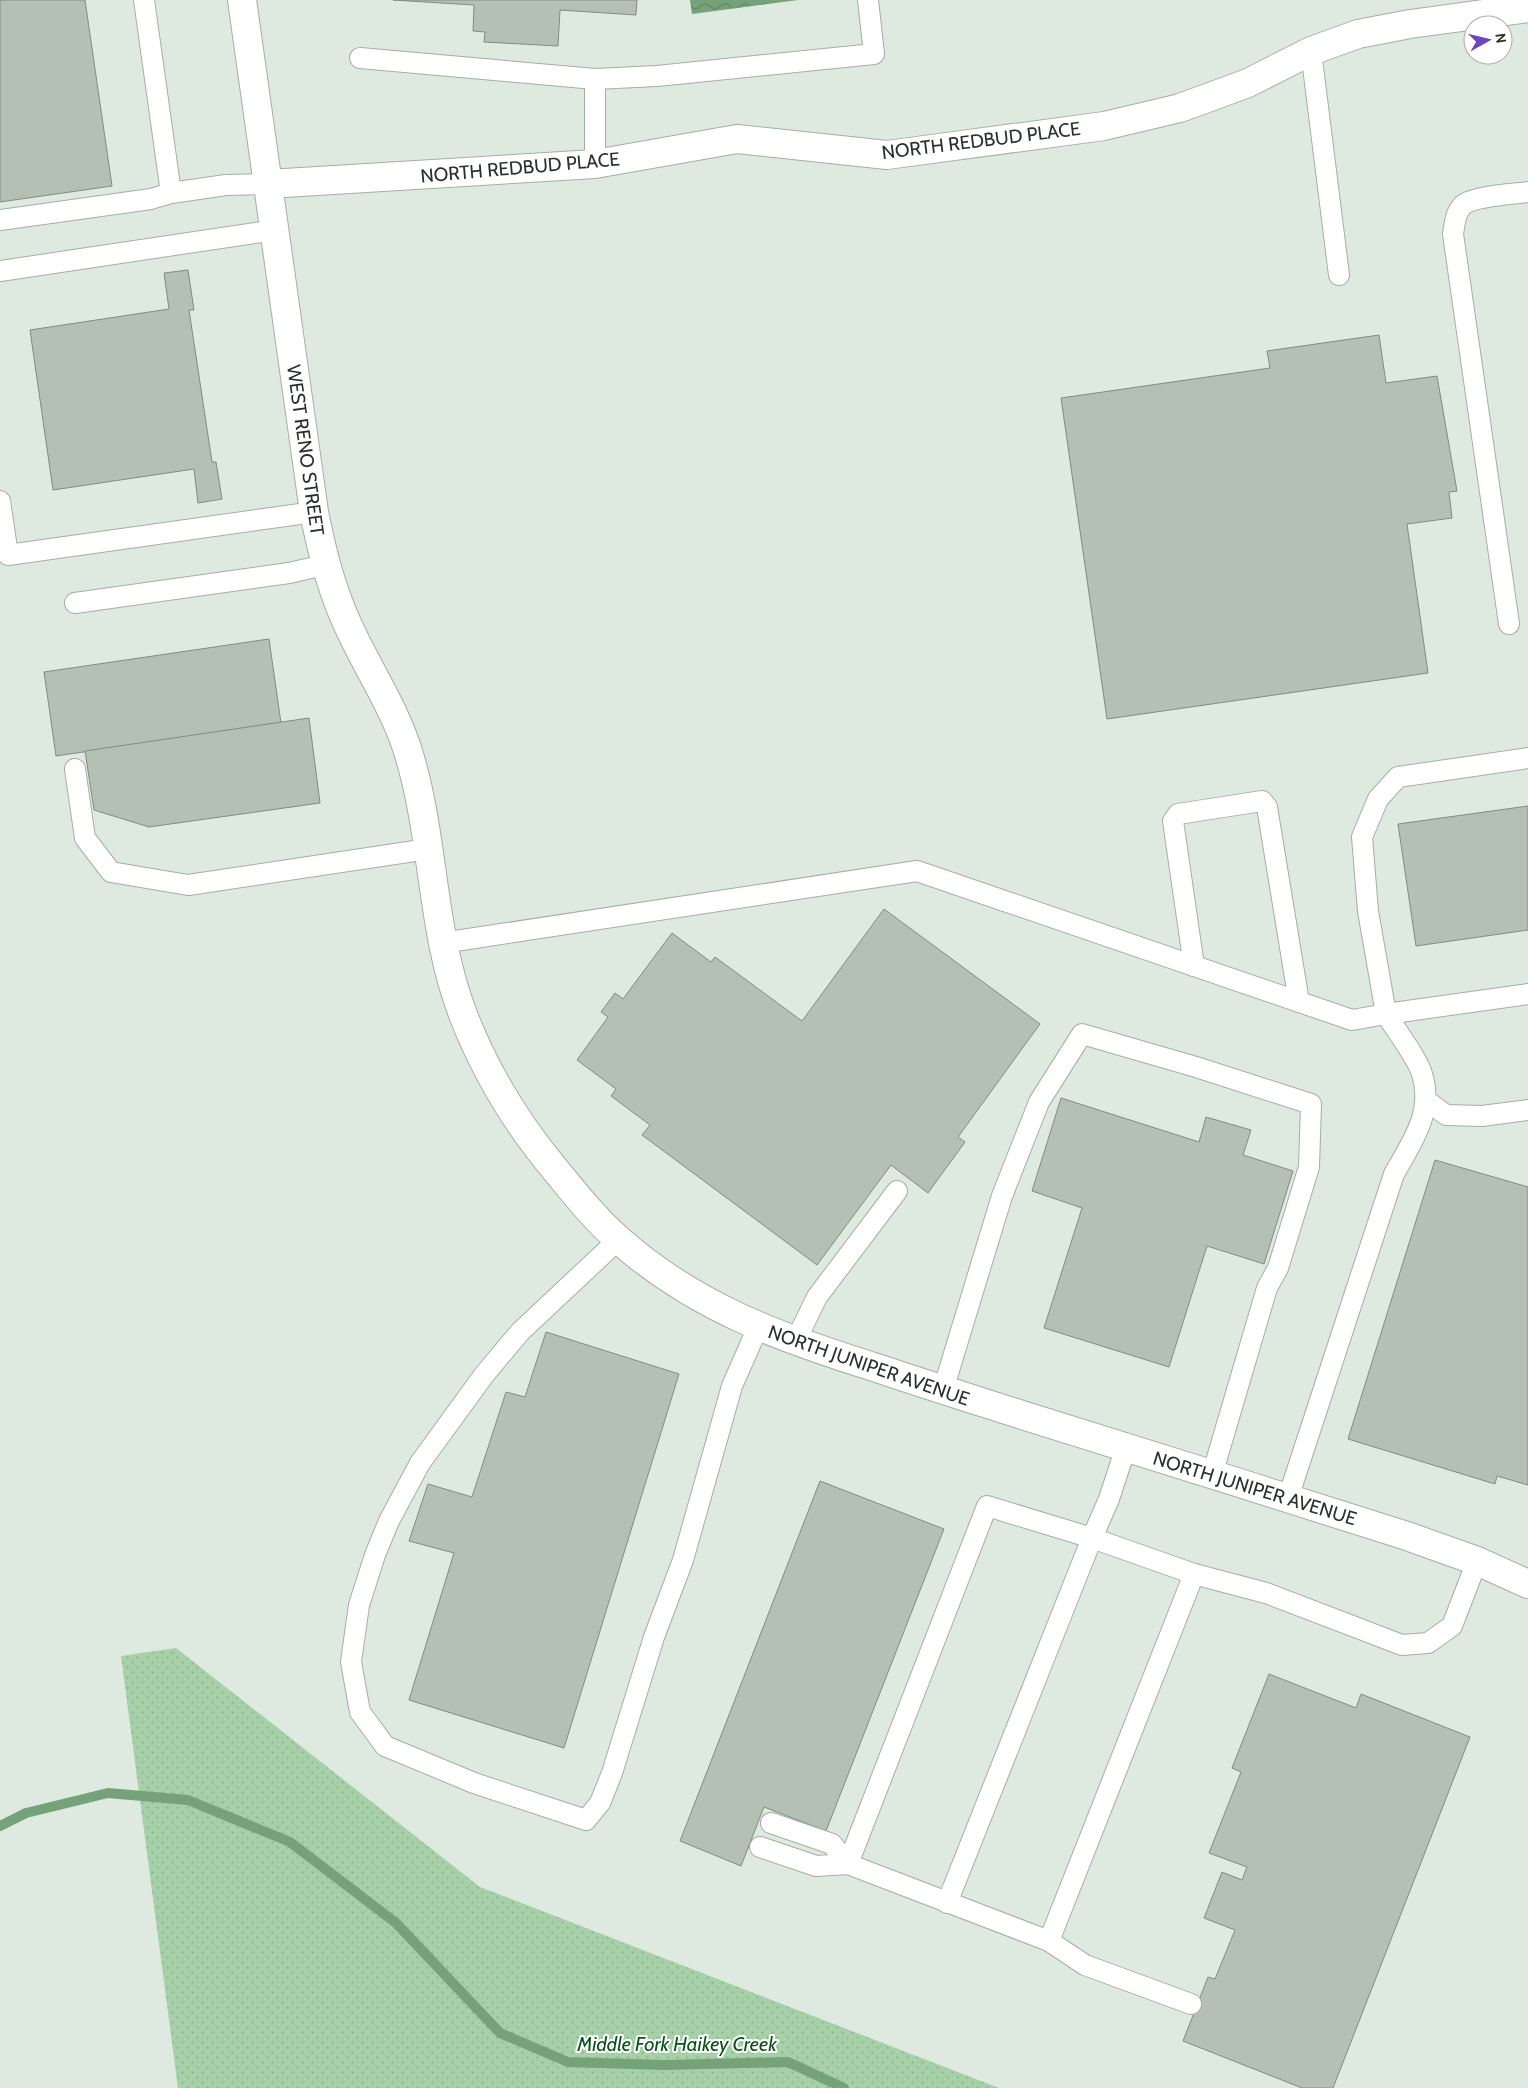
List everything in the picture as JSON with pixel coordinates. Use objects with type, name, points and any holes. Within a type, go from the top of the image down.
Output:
[{"type":"street","name":"WEST RENO STREET","points":[[242,0],[314,512],[324,565],[352,636],[391,708],[409,753],[421,798],[433,882]]},
{"type":"street","name":"NORTH REDBUD PLACE","points":[[268,184],[595,164],[736,139],[887,155],[1104,126],[1180,108],[1197,102],[1248,83],[1311,51],[1358,34],[1410,24],[1528,8]]},
{"type":"street","name":"NORTH JUNIPER AVENUE","points":[[433,882],[442,942],[463,1016],[496,1084],[542,1154],[592,1213],[618,1240],[657,1270],[691,1291],[758,1327],[795,1342],[1407,1536],[1477,1561],[1528,1584]]},
{"type":"lane","points":[[144,0],[171,193]]},
{"type":"lane","points":[[360,58],[595,79],[657,76],[874,54],[868,0]]},
{"type":"lane","points":[[1311,51],[1339,275]]},
{"type":"lane","points":[[595,79],[595,164]]},
{"type":"lane","points":[[0,220],[226,185],[268,184]]},
{"type":"lane","points":[[1509,624],[1453,234],[1455,217],[1464,205],[1477,200],[1528,192]]},
{"type":"lane","points":[[0,271],[275,230]]},
{"type":"lane","points":[[0,501],[8,555],[314,512]]},
{"type":"lane","points":[[75,603],[289,573],[324,565]]},
{"type":"lane","points":[[1288,1498],[1394,1174],[1419,1128],[1427,1101],[1422,1072],[1386,1014],[1368,911],[1362,837],[1378,799],[1398,777],[1528,758]]},
{"type":"lane","points":[[76,769],[85,838],[111,872],[188,884],[428,849]]},
{"type":"lane","points":[[1194,966],[1173,821],[1178,814],[1262,801],[1267,807],[1299,1002]]},
{"type":"lane","points":[[442,942],[917,871],[1352,1020],[1528,994]]},
{"type":"lane","points":[[943,1390],[1009,1179],[1039,1102],[1082,1034],[1196,1067],[1310,1104],[1309,1167],[1278,1268],[1267,1288],[1212,1474]]},
{"type":"lane","points":[[1427,1101],[1446,1114],[1482,1116],[1528,1110]]},
{"type":"lane","points":[[795,1342],[817,1297],[897,1191]]},
{"type":"lane","points":[[618,1240],[520,1332],[484,1375],[420,1462],[389,1521],[375,1555],[359,1606],[351,1662],[360,1712],[385,1746],[474,1783],[586,1820],[600,1803],[612,1773],[654,1637],[683,1560],[732,1386],[758,1327]]},
{"type":"lane","points":[[947,1903],[1109,1499],[1126,1447]]},
{"type":"lane","points":[[848,1864],[987,1506],[1092,1538],[1194,1574],[1266,1593],[1402,1645],[1428,1643],[1452,1626],[1477,1561]]},
{"type":"lane","points":[[1049,1941],[1194,1574]]},
{"type":"lane","points":[[771,1823],[832,1844],[848,1864]]},
{"type":"lane","points":[[760,1847],[816,1866],[848,1864],[1049,1941],[1085,1965],[1191,2004]]},
{"type":"shaded area","points":[[176,1648],[480,1887],[999,2088],[178,2088],[121,1656]]},
{"type":"water","points":[[690,0],[798,0],[692,14]]},
{"type":"building","points":[[0,0],[85,0],[112,186],[0,202]]},
{"type":"building","points":[[393,0],[637,0],[636,15],[560,10],[558,46],[484,42],[485,32],[473,31],[474,5]]},
{"type":"building","points":[[188,270],[194,310],[189,310],[212,462],[216,462],[222,499],[198,503],[194,469],[53,490],[30,330],[169,309],[164,273]]},
{"type":"building","points":[[1379,335],[1386,383],[1437,376],[1457,491],[1449,492],[1452,518],[1407,524],[1428,673],[1107,719],[1061,398],[1270,368],[1267,351]]},
{"type":"building","points":[[269,639],[281,723],[56,756],[44,672]]},
{"type":"building","points":[[309,718],[320,803],[149,827],[94,810],[85,751]]},
{"type":"building","points":[[1528,806],[1528,930],[1416,946],[1398,824]]},
{"type":"building","points":[[884,909],[1040,1024],[958,1137],[965,1142],[928,1193],[891,1165],[817,1265],[642,1135],[650,1125],[611,1096],[616,1089],[577,1060],[608,1017],[601,1012],[615,993],[623,999],[672,933],[711,962],[715,957],[802,1021]]},
{"type":"building","points":[[1061,1098],[1199,1142],[1206,1117],[1251,1130],[1243,1155],[1293,1171],[1264,1264],[1207,1246],[1169,1367],[1044,1328],[1082,1208],[1032,1191]]},
{"type":"building","points":[[1435,1160],[1528,1187],[1528,1485],[1497,1476],[1495,1484],[1348,1439]]},
{"type":"building","points":[[546,1332],[679,1374],[564,1748],[409,1700],[454,1553],[409,1541],[428,1484],[472,1497],[506,1392],[525,1397]]},
{"type":"building","points":[[820,1481],[944,1529],[826,1831],[764,1807],[741,1866],[680,1841]]},
{"type":"building","points":[[1269,1674],[1356,1708],[1361,1694],[1470,1737],[1333,2088],[1302,2088],[1183,2041],[1208,1977],[1215,1979],[1235,1930],[1204,1918],[1222,1872],[1242,1880],[1247,1867],[1209,1853],[1241,1772],[1232,1768]]},
{"type":"waterway","name":"Middle Fork Haikey Creek","points":[[0,1826],[26,1813],[108,1793],[188,1800],[290,1842],[396,1923],[500,2033],[568,2062],[665,2065],[788,2062],[844,2088]]}]
